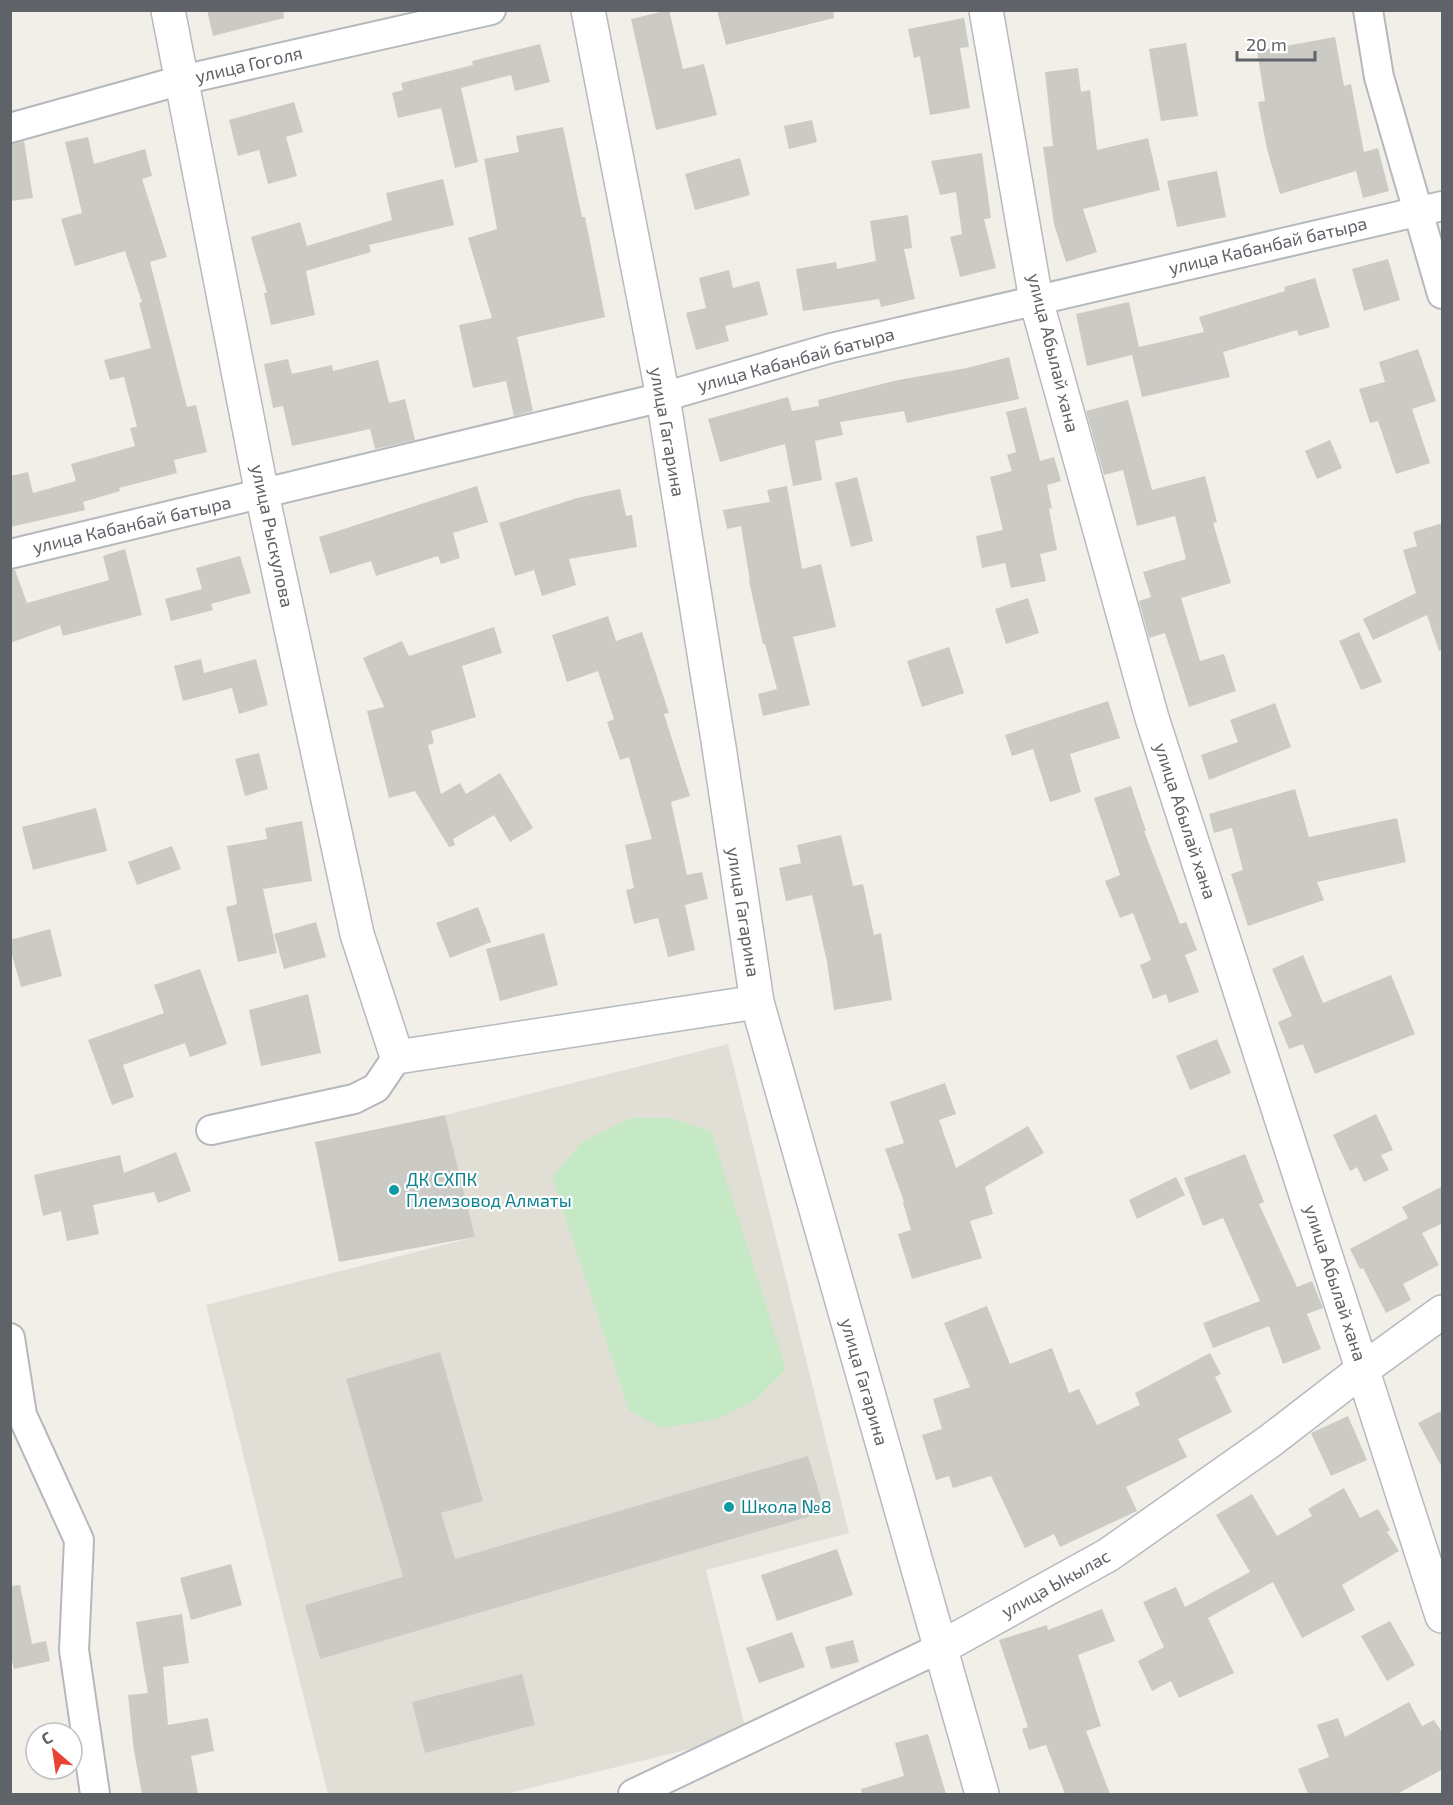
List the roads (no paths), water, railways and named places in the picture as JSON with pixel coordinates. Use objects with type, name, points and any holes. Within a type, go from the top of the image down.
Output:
[{"type":"street","name":"улица Рыскулова","points":[[168,10],[262,494],[357,934],[397,1057]]},
{"type":"street","name":"улица Гоголя","points":[[10,128],[182,80],[490,10]]},
{"type":"street","name":"улица Гагарина","points":[[588,10],[663,398],[757,1002],[982,1794]]},
{"type":"street","name":"улица Абылай хана","points":[[986,10],[1036,300],[1152,718],[1443,1616]]},
{"type":"street","points":[[1368,10],[1379,77],[1431,209],[1443,294]]},
{"type":"street","name":"улица Кабанбай батыра","points":[[10,554],[663,398],[831,348],[1431,209]]},
{"type":"street","points":[[211,1130],[354,1099],[376,1088],[397,1057],[757,1002]]},
{"type":"street","name":"улица Ыкылас","points":[[633,1794],[939,1648],[1108,1555],[1270,1441],[1362,1370],[1443,1312]]},
{"type":"street","points":[[10,1338],[22,1415],[79,1540],[74,1650],[95,1794]]},
{"type":"place","name":"ДК СХПК Племзовод Алматы","points":[[394,1190]]},
{"type":"place","name":"Школа №8","points":[[729,1507]]}]
